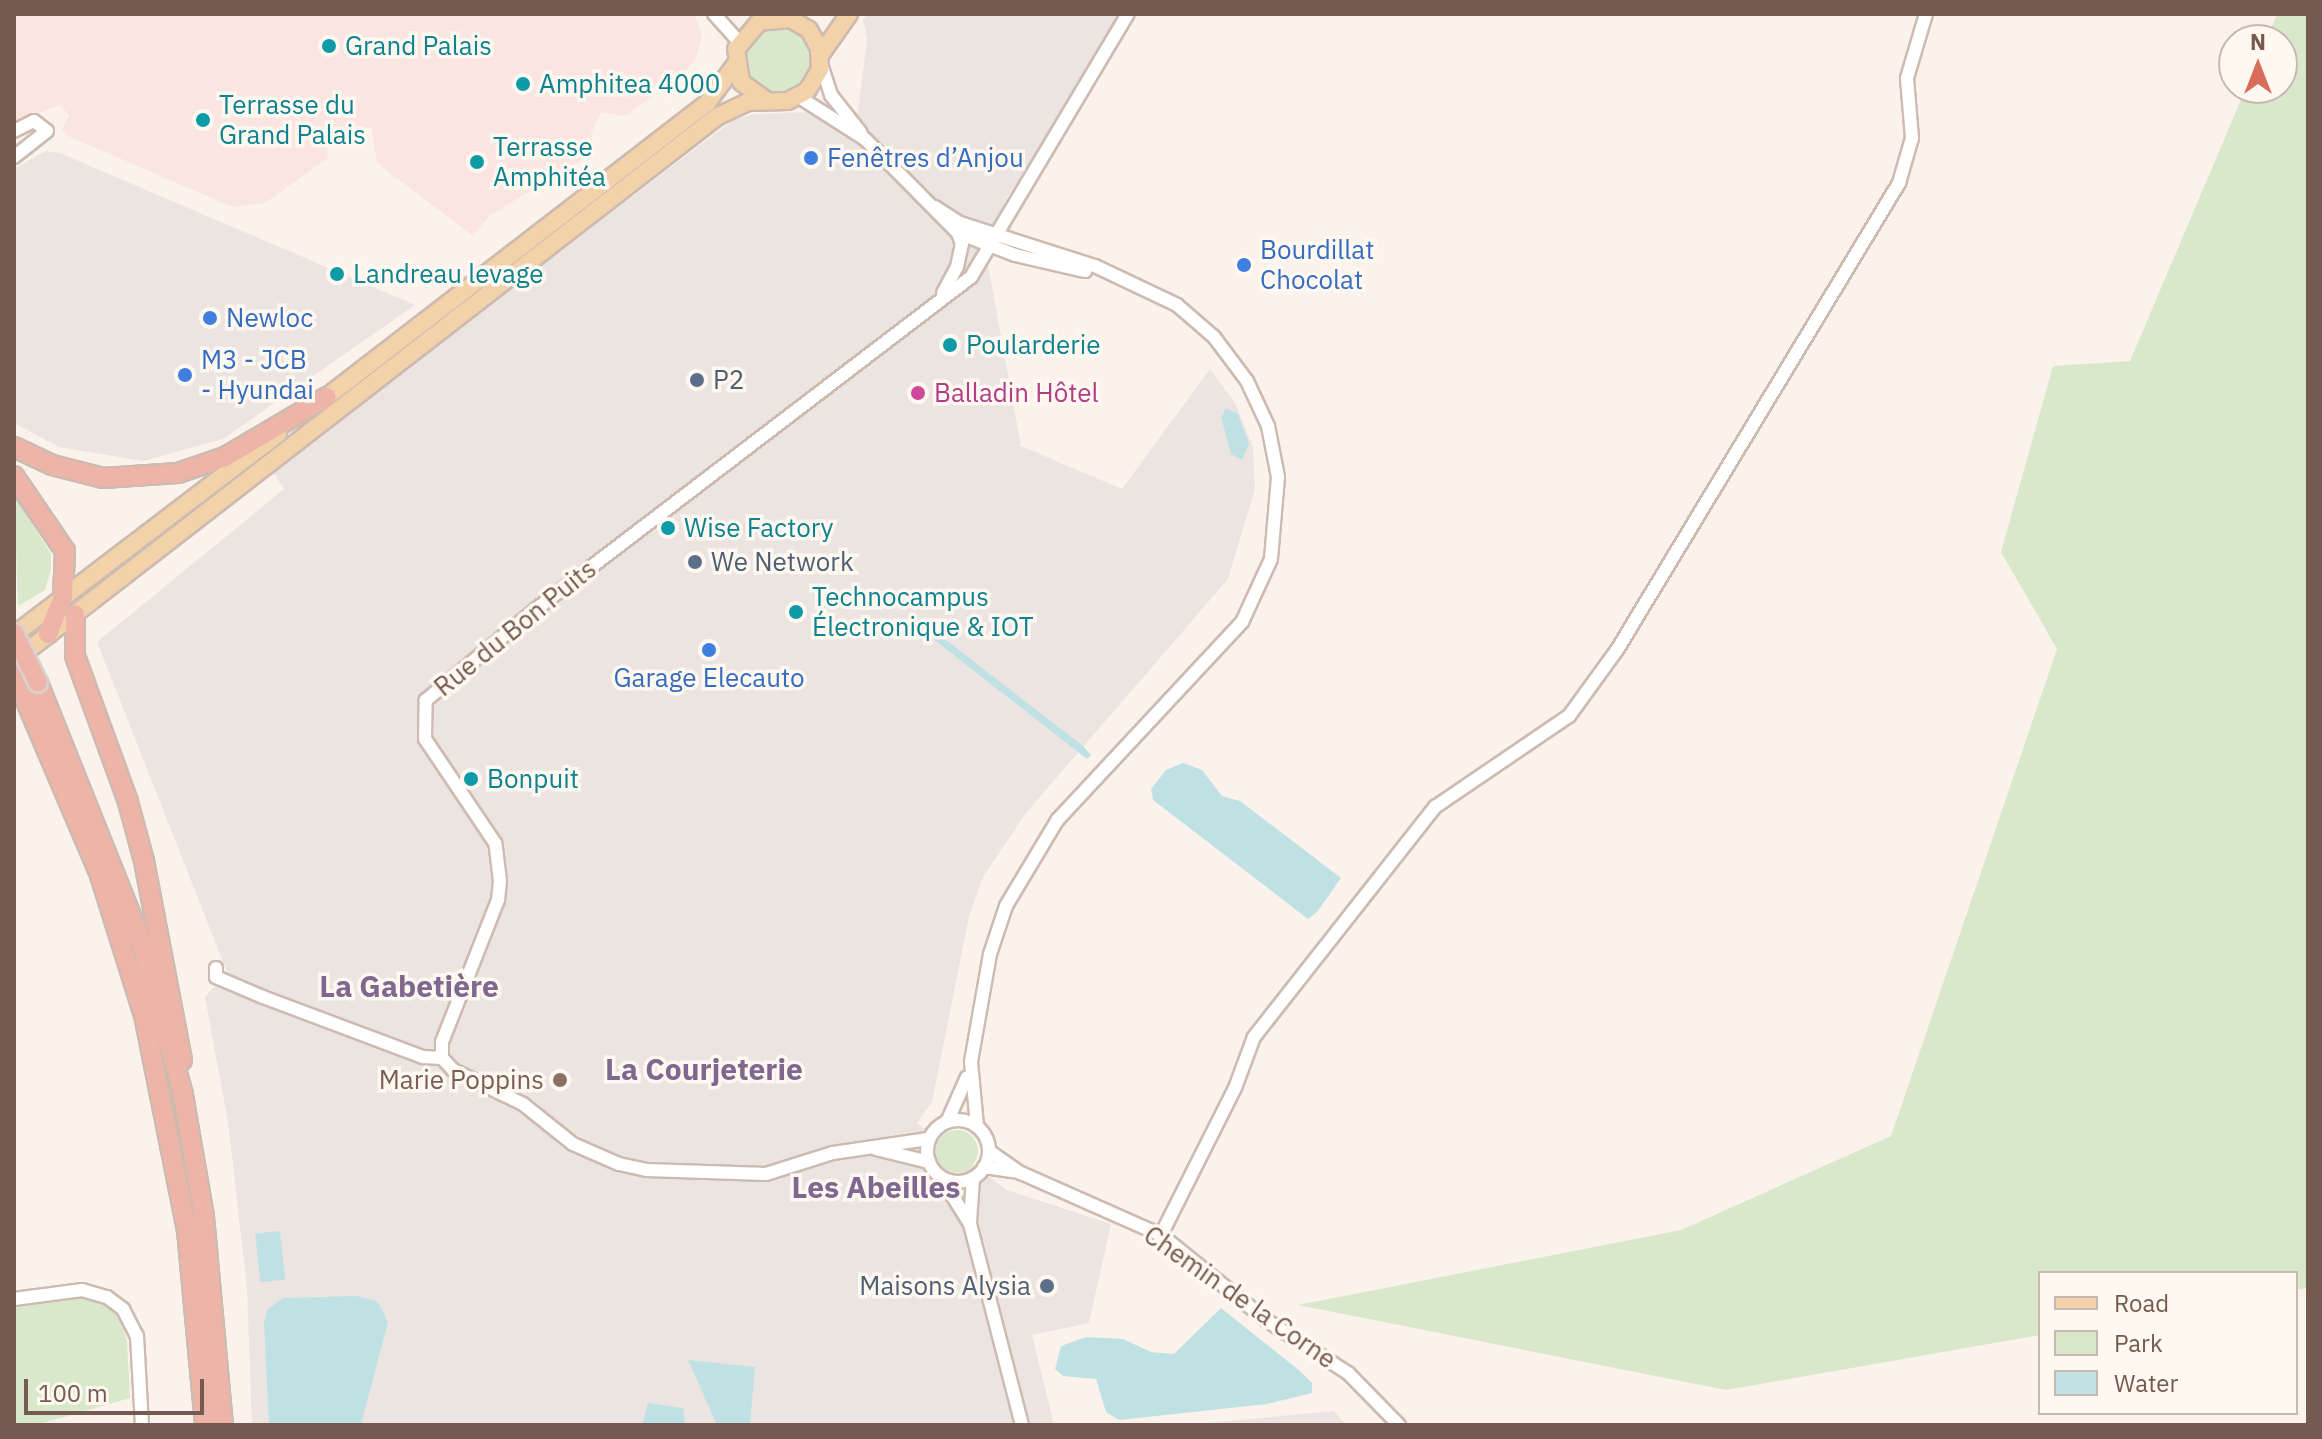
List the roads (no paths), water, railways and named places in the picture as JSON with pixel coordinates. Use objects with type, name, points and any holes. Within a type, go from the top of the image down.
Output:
[{"type":"highway","points":[[14,447],[52,465],[103,478],[178,473],[225,457],[327,397]]},
{"type":"highway","points":[[14,476],[65,551],[63,597],[48,634]]},
{"type":"highway","points":[[75,614],[75,656],[128,802],[150,887],[181,1039],[183,1095]]},
{"type":"highway","points":[[14,634],[31,689],[100,875],[144,1015],[187,1230],[205,1425]]},
{"type":"highway","points":[[14,673],[31,689],[89,800],[141,940],[183,1095],[204,1217],[223,1425]]},
{"type":"main road","points":[[14,661],[506,269],[707,103],[735,65],[739,42],[758,17],[796,21],[813,14]]},
{"type":"main road","points":[[14,634],[327,397],[718,116],[748,102],[799,97],[814,83],[821,59],[849,14]]},
{"type":"main road","points":[[796,21],[812,34],[821,59]]},
{"type":"main road","points":[[735,65],[744,86],[767,101]]},
{"type":"street","points":[[714,14],[739,42]]},
{"type":"street","points":[[992,248],[996,233],[1128,14]]},
{"type":"street","points":[[1161,1235],[1235,1088],[1254,1037],[1435,807],[1569,716],[1617,650],[1899,183],[1912,138],[1907,78],[1926,14]]},
{"type":"street","points":[[821,59],[831,95],[865,139],[958,233],[962,244],[957,267],[941,297]]},
{"type":"street","points":[[799,97],[865,139]]},
{"type":"street","points":[[14,131],[34,121],[47,131],[14,157]]},
{"type":"street","points":[[216,968],[216,977],[263,997],[423,1057],[442,1058],[453,1070],[523,1104],[573,1144],[619,1164],[766,1174],[833,1153],[928,1139],[947,1122],[971,1062],[990,954],[1024,870],[1074,801],[1242,622],[1271,559],[1277,529],[1274,451],[1247,381],[1196,321],[1150,289],[960,223],[935,207]]},
{"type":"street","points":[[958,233],[992,248],[1128,281]]},
{"type":"street","name":"Rue du Bon Puits","points":[[442,1058],[442,1042],[494,911],[500,881],[495,843],[425,739],[426,700],[442,682],[971,277],[992,248]]},
{"type":"street","points":[[941,1177],[952,1181],[973,1178],[984,1167],[989,1151],[977,1126],[971,1062]]},
{"type":"street","points":[[947,1122],[977,1126]]},
{"type":"street","points":[[928,1139],[929,1162],[970,1224],[1022,1425]]},
{"type":"street","points":[[873,1148],[929,1162]]},
{"type":"street","name":"Chemin de la Corne","points":[[989,1151],[1021,1173],[1161,1235],[1266,1320],[1348,1373],[1399,1425]]},
{"type":"street","name":"Chemin de la Corne","points":[[984,1167],[1021,1173]]},
{"type":"street","points":[[970,1224],[973,1178]]},
{"type":"street","points":[[14,1299],[82,1290],[107,1297],[123,1309],[137,1336],[142,1425]]},
{"type":"water","points":[[1226,408],[1238,414],[1249,444],[1242,460],[1231,454],[1221,417]]},
{"type":"water","points":[[915,616],[1091,755],[1087,759],[923,631],[905,624]]},
{"type":"water","points":[[1183,763],[1202,770],[1222,796],[1240,801],[1341,878],[1317,912],[1308,919],[1153,800],[1151,789],[1166,770]]},
{"type":"water","points":[[280,1231],[285,1280],[260,1282],[255,1234]]},
{"type":"water","points":[[356,1296],[377,1301],[388,1322],[361,1425],[269,1425],[264,1322],[268,1309],[283,1298]]},
{"type":"water","points":[[1221,1308],[1300,1371],[1312,1383],[1312,1393],[1267,1404],[1119,1420],[1106,1412],[1096,1379],[1063,1376],[1055,1369],[1061,1346],[1086,1337],[1123,1339],[1151,1352],[1174,1354]]},
{"type":"water","points":[[688,1360],[755,1367],[750,1425],[717,1425]]},
{"type":"water","points":[[648,1403],[683,1408],[685,1425],[642,1425]]},
{"type":"place","name":"Grand Palais","points":[[329,46]]},
{"type":"place","name":"Amphitea 4000","points":[[523,84]]},
{"type":"place","name":"Terrasse du Grand Palais","points":[[203,120]]},
{"type":"place","name":"Fenêtres d’Anjou","points":[[811,158]]},
{"type":"place","name":"Terrasse Amphitéa","points":[[477,162]]},
{"type":"place","name":"Bourdillat Chocolat","points":[[1244,265]]},
{"type":"place","name":"Landreau levage","points":[[337,274]]},
{"type":"place","name":"Newloc","points":[[210,318]]},
{"type":"place","name":"Poularderie","points":[[950,345]]},
{"type":"place","name":"M3 - JCB - Hyundai","points":[[185,375]]},
{"type":"place","name":"P2","points":[[697,380]]},
{"type":"place","name":"Balladin Hôtel","points":[[918,393]]},
{"type":"place","name":"Wise Factory","points":[[668,528]]},
{"type":"place","name":"We Network","points":[[695,562]]},
{"type":"place","name":"Technocampus Électronique & IOT","points":[[796,612]]},
{"type":"place","name":"Garage Elecauto","points":[[709,650]]},
{"type":"place","name":"Bonpuit","points":[[471,779]]},
{"type":"place","name":"Marie Poppins","points":[[560,1080]]},
{"type":"place","name":"Maisons Alysia","points":[[1047,1286]]},
{"type":"district","name":"La Gabetière","points":[[409,986]]},
{"type":"district","name":"La Courjeterie","points":[[704,1069]]},
{"type":"district","name":"Les Abeilles","points":[[876,1187]]}]
